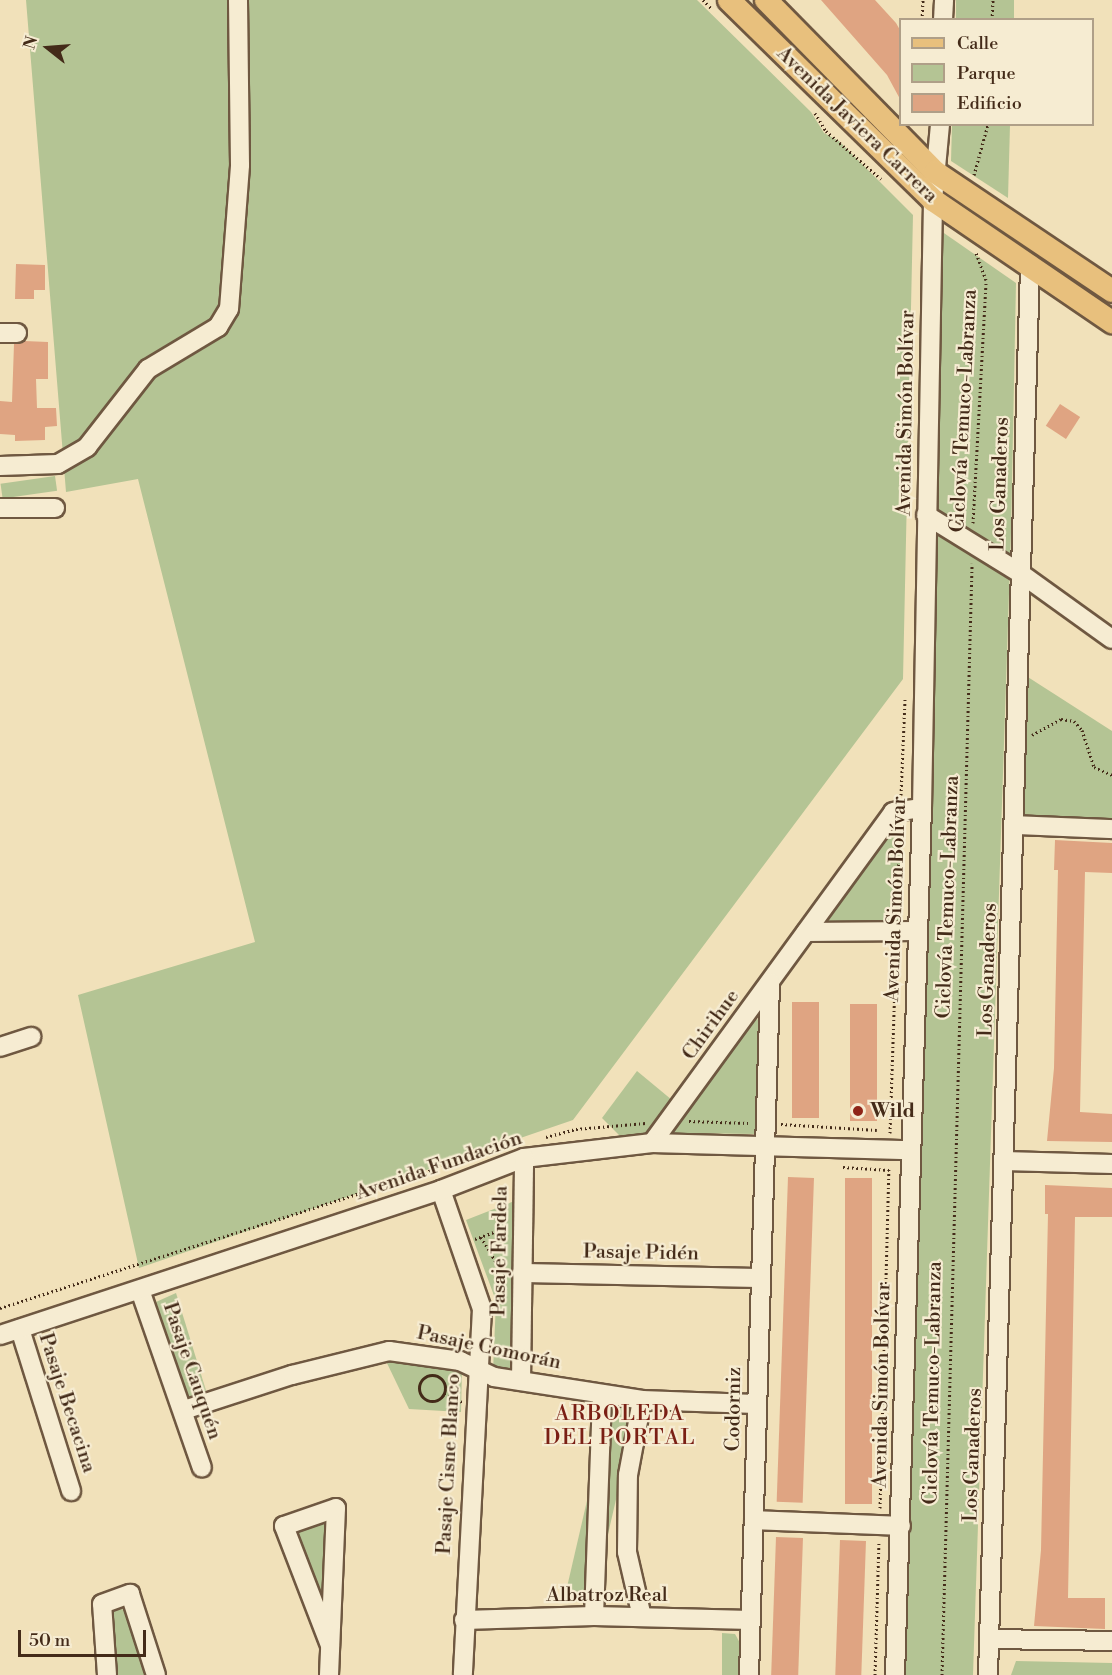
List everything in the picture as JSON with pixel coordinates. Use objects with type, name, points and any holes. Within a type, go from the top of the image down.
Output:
[{"type":"main road","name":"Avenida Javiera Carrera","points":[[729,0],[933,200],[1112,322]]},
{"type":"main road","name":"Avenida Javiera Carrera","points":[[775,4],[935,172],[1112,291]]},
{"type":"main road","points":[[1030,266],[1053,259],[1069,262]]},
{"type":"street","points":[[0,466],[58,464],[87,447],[148,369],[218,327],[229,309],[240,165],[238,0]]},
{"type":"street","points":[[943,18],[944,0]]},
{"type":"street","name":"Avenida Simón Bolívar","points":[[895,1675],[901,1526],[915,931],[922,808],[933,200],[940,126]]},
{"type":"street","name":"Los Ganaderos","points":[[988,1675],[1030,266]]},
{"type":"street","points":[[0,508],[55,508]]},
{"type":"street","points":[[927,515],[1020,573],[1112,639]]},
{"type":"street","name":"Chirihue","points":[[652,1143],[893,812],[922,808]]},
{"type":"street","points":[[1015,825],[1112,829]]},
{"type":"street","points":[[806,932],[915,931]]},
{"type":"street","name":"Codorniz","points":[[749,1675],[770,982]]},
{"type":"street","points":[[0,1047],[32,1037]]},
{"type":"street","name":"Avenida Fundación","points":[[0,1335],[441,1190],[524,1158],[652,1143],[910,1150]]},
{"type":"street","name":"Pasaje Fardela","points":[[521,1381],[524,1158]]},
{"type":"street","points":[[1004,1161],[1112,1164]]},
{"type":"street","name":"Pasaje Cisne Blanco","points":[[441,1190],[482,1309],[464,1620],[463,1675]]},
{"type":"street","name":"Pasaje Pidén","points":[[522,1273],[760,1278]]},
{"type":"street","name":"Pasaje Cauquén","points":[[140,1290],[184,1410],[202,1468]]},
{"type":"street","name":"Pasaje Becacina","points":[[20,1329],[71,1491]]},
{"type":"street","name":"Pasaje Comorán","points":[[184,1410],[292,1375],[389,1351],[460,1361],[477,1370],[521,1381],[642,1400],[756,1404]]},
{"type":"street","points":[[594,1616],[602,1394]]},
{"type":"street","points":[[642,1400],[628,1475],[627,1552],[642,1617]]},
{"type":"street","points":[[329,1675],[336,1508],[284,1526],[330,1645]]},
{"type":"street","points":[[754,1520],[901,1526]]},
{"type":"street","points":[[107,1675],[102,1604],[130,1594],[156,1675]]},
{"type":"street","name":"Albatroz Real","points":[[464,1620],[594,1616],[751,1620]]},
{"type":"street","points":[[989,1639],[1112,1641]]},
{"type":"path","points":[[922,18],[923,0]]},
{"type":"path","points":[[992,18],[993,0]]},
{"type":"path","points":[[974,200],[974,170],[987,126]]},
{"type":"path","name":"Ciclovía Temuco-Labranza","points":[[942,1675],[972,542],[986,280],[975,253],[975,229]]},
{"type":"path","points":[[1017,742],[1061,719],[1074,721],[1083,730],[1094,767],[1112,774]]},
{"type":"path","points":[[833,1167],[889,1170]]},
{"type":"path","points":[[473,1240],[513,1226],[511,1235]]},
{"type":"path","points":[[482,1237],[498,1265],[505,1264],[507,1255]]},
{"type":"path","points":[[434,1374],[445,1384],[444,1394],[437,1400],[427,1401],[420,1394],[419,1384],[425,1376],[434,1374]]},
{"type":"green space","points":[[26,0],[697,0],[811,112],[824,133],[839,141],[913,215],[903,679],[573,1120],[139,1268],[78,995],[255,942],[138,479],[66,492]]},
{"type":"green space","points":[[956,0],[1014,0],[1014,18],[956,18]]},
{"type":"green space","points":[[952,126],[1010,126],[1008,198],[951,161]]},
{"type":"green space","points":[[941,231],[1016,283],[1011,533],[973,1675],[902,1675]]},
{"type":"green space","points":[[55,476],[57,491],[3,499],[1,484]]},
{"type":"green space","points":[[1020,672],[1112,731],[1112,829],[1015,825]]},
{"type":"green space","points":[[903,826],[901,923],[821,922],[892,827]]},
{"type":"green space","points":[[761,1019],[756,1134],[673,1133],[753,1020]]},
{"type":"green space","points":[[637,1071],[672,1100],[653,1132],[623,1139],[602,1118]]},
{"type":"green space","points":[[517,1200],[512,1370],[506,1374],[493,1371],[496,1301],[466,1220]]},
{"type":"green space","points":[[176,1293],[208,1397],[190,1400],[156,1302]]},
{"type":"green space","points":[[385,1359],[462,1368],[461,1412],[409,1409]]},
{"type":"green space","points":[[610,1401],[637,1407],[592,1605],[564,1599]]},
{"type":"green space","points":[[324,1521],[327,1525],[324,1616],[295,1532]]},
{"type":"green space","points":[[117,1608],[125,1610],[147,1675],[116,1675],[111,1613]]},
{"type":"green space","points":[[722,1633],[735,1634],[740,1643],[739,1675],[722,1675]]},
{"type":"green space","points":[[1016,1661],[1112,1663],[1112,1675],[1011,1675]]},
{"type":"building","points":[[821,0],[875,0],[896,23],[899,28],[899,97],[887,75]]},
{"type":"building","points":[[16,264],[45,265],[45,290],[34,290],[34,299],[15,299]]},
{"type":"building","points":[[24,341],[48,342],[48,379],[36,379],[37,408],[56,408],[57,426],[45,427],[45,440],[15,441],[15,435],[0,434],[0,401],[12,402],[14,344]]},
{"type":"building","points":[[1060,404],[1080,417],[1066,439],[1046,426]]},
{"type":"building","points":[[1055,840],[1112,843],[1112,873],[1085,872],[1080,1112],[1112,1114],[1112,1142],[1047,1141],[1054,1068],[1058,870],[1054,870]]},
{"type":"building","points":[[792,1002],[819,1002],[819,1118],[792,1118]]},
{"type":"building","points":[[850,1004],[877,1004],[877,1121],[850,1121]]},
{"type":"building","points":[[788,1177],[814,1178],[803,1503],[777,1502]]},
{"type":"building","points":[[845,1178],[872,1178],[872,1504],[845,1504]]},
{"type":"building","points":[[1045,1185],[1112,1188],[1112,1217],[1075,1217],[1068,1598],[1105,1598],[1105,1629],[1034,1626],[1041,1550],[1048,1214],[1045,1214]]},
{"type":"building","points":[[776,1537],[803,1538],[798,1675],[771,1675]]},
{"type":"building","points":[[840,1540],[866,1541],[861,1675],[835,1675]]},
{"type":"place","name":"Wild","points":[[858,1111]]},
{"type":"district","name":"ARBOLEDA DEL PORTAL","points":[[620,1426]]}]
